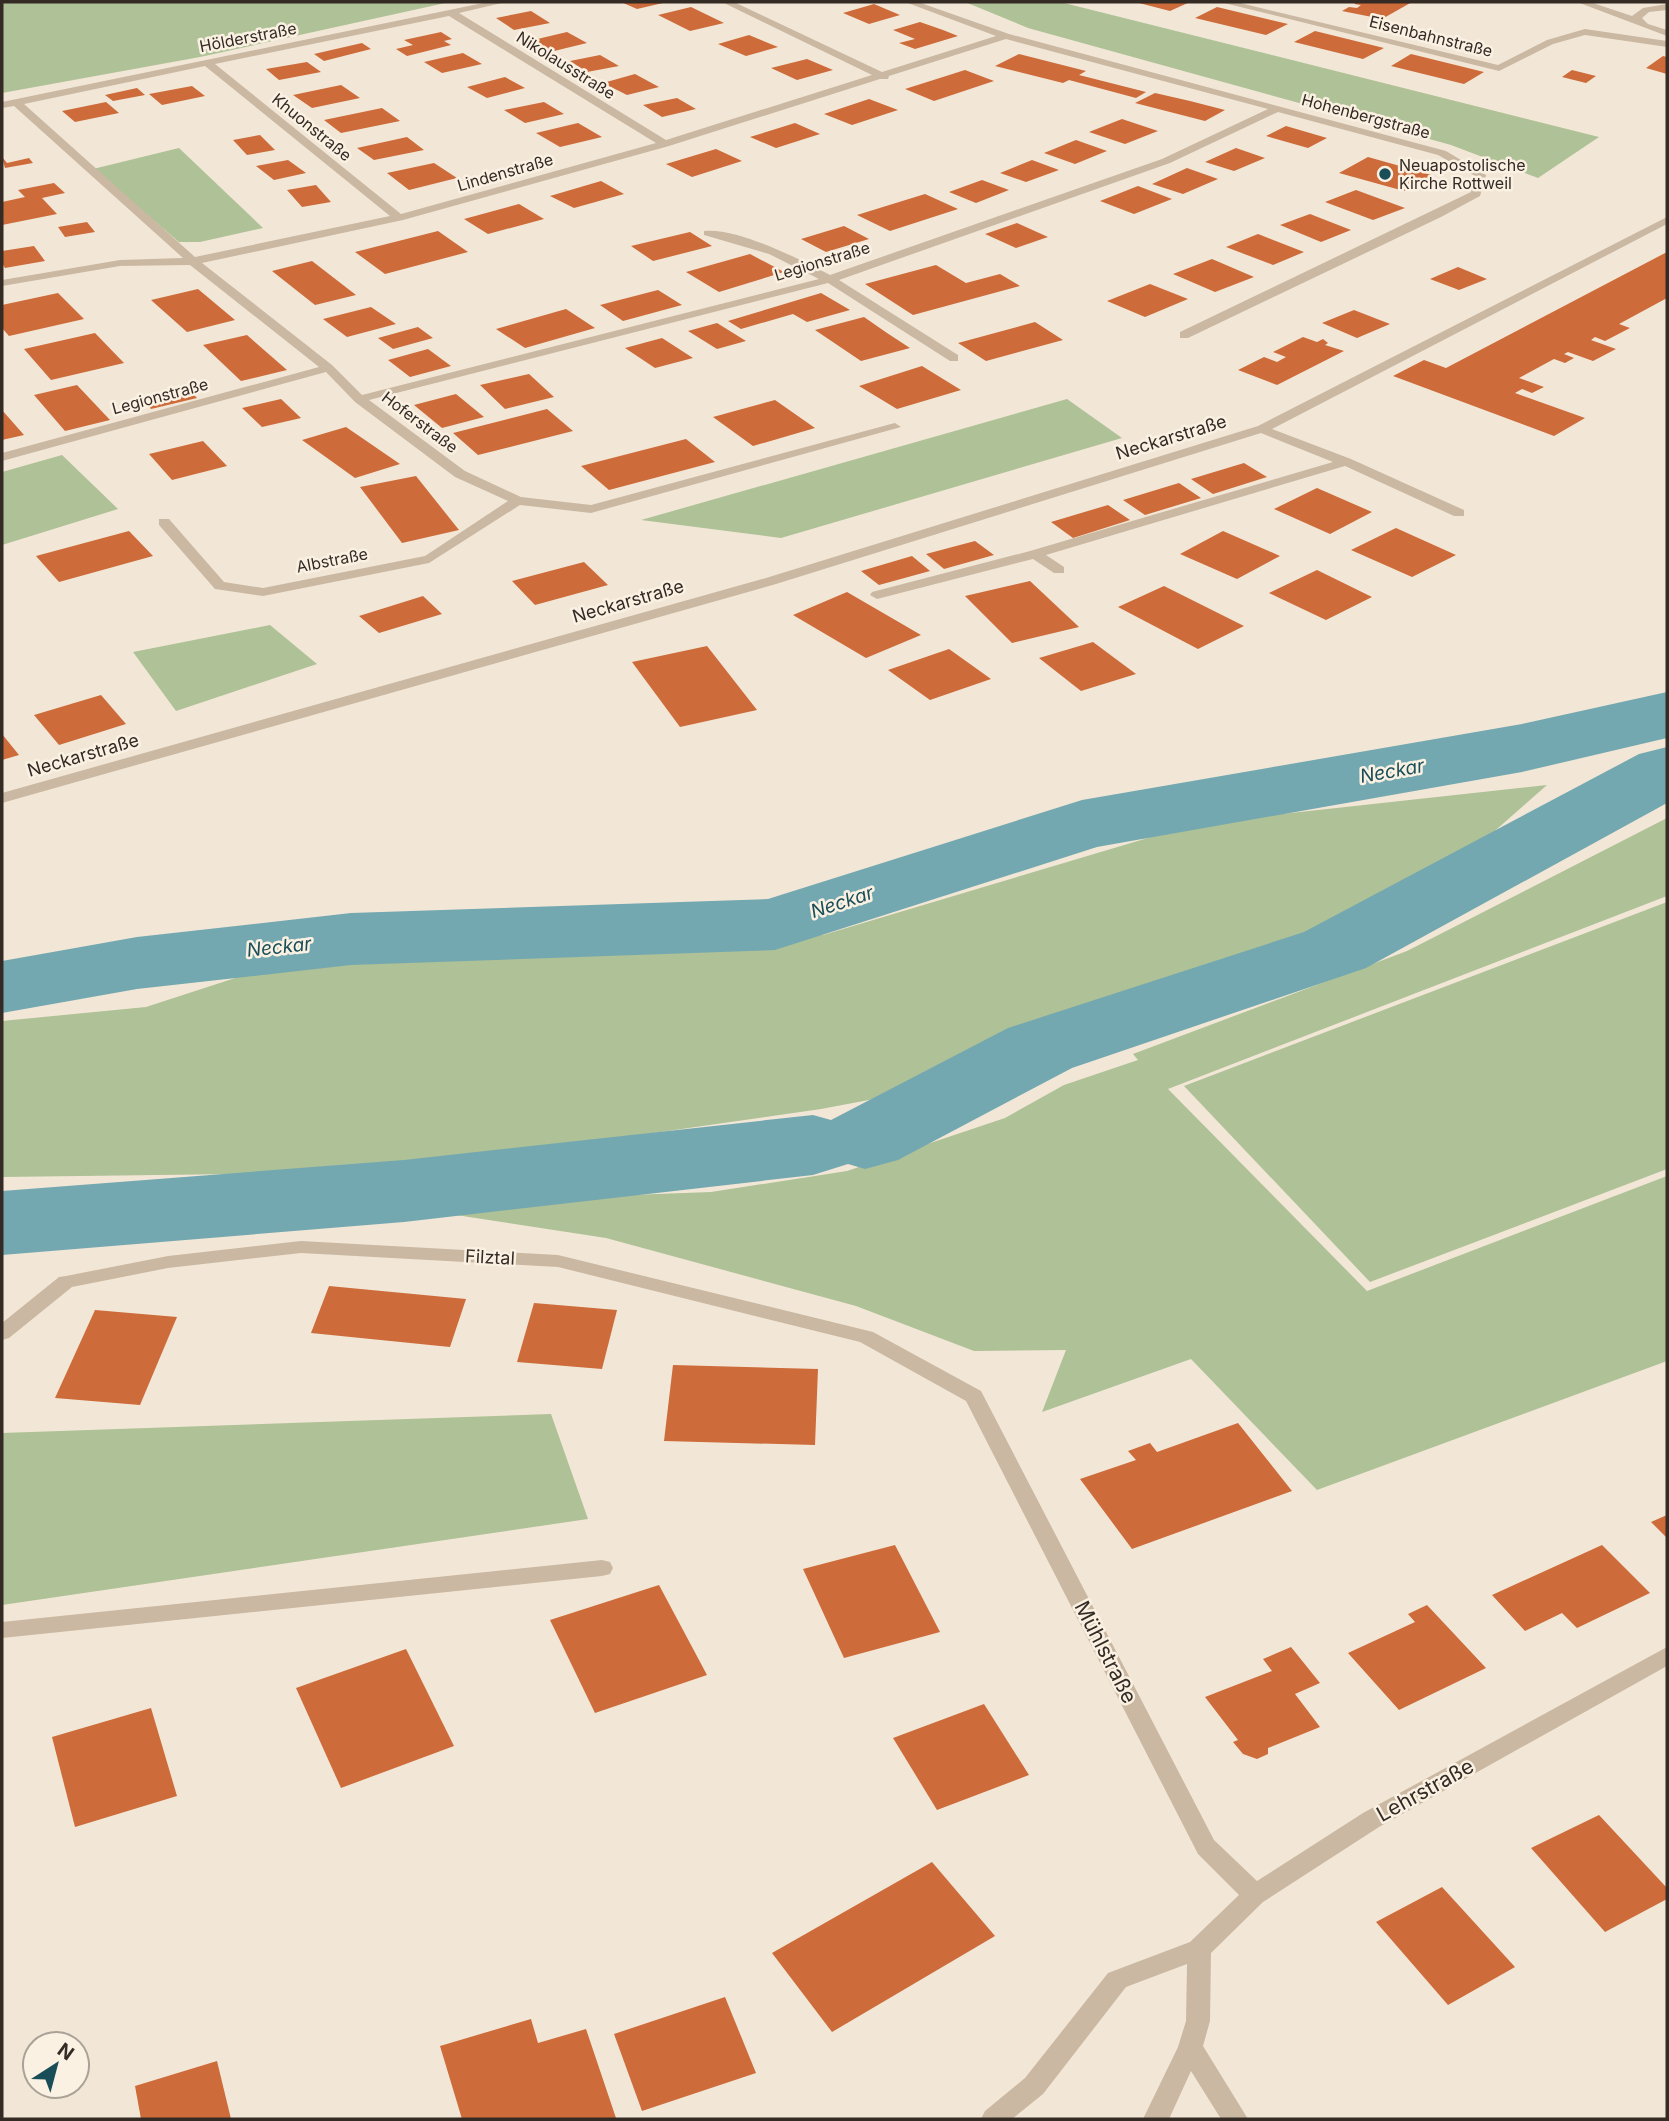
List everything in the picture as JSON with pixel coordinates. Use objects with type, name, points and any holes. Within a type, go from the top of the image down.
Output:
[{"type":"street","name":"Hölderstraße","points":[[2,105],[501,2]]},
{"type":"street","points":[[727,2],[884,77]]},
{"type":"street","name":"Hohenbergstraße","points":[[910,2],[1006,36],[1442,153],[1481,175],[1476,194],[1184,335]]},
{"type":"street","name":"Eisenbahnstraße","points":[[1225,2],[1499,68],[1550,42],[1585,32],[1667,44]]},
{"type":"street","points":[[1582,2],[1667,33]]},
{"type":"street","points":[[1595,2],[1651,8],[1667,7]]},
{"type":"street","points":[[1637,21],[1638,14],[1651,8]]},
{"type":"street","name":"Nikolausstraße","points":[[452,13],[665,144]]},
{"type":"street","name":"Lindenstraße","points":[[2,283],[120,263],[193,261],[399,218],[665,144],[884,77],[1006,36]]},
{"type":"street","name":"Khuonstraße","points":[[205,61],[399,218]]},
{"type":"street","name":"Hoferstraße","points":[[17,103],[193,261],[328,368],[359,399],[460,474],[518,501],[591,509],[895,428]]},
{"type":"street","name":"Legionstraße","points":[[359,399],[831,279],[1166,161],[1279,108]]},
{"type":"street","name":"Neckarstraße","points":[[2,798],[771,581],[1262,429],[1667,220]]},
{"type":"street","points":[[708,233],[735,238],[831,279],[954,358]]},
{"type":"street","name":"Legionstraße","points":[[2,457],[328,368]]},
{"type":"street","points":[[1262,429],[1346,462],[1460,513]]},
{"type":"street","points":[[877,595],[1035,554],[1346,462]]},
{"type":"street","name":"Albstraße","points":[[164,522],[220,586],[263,592],[429,559],[518,501]]},
{"type":"street","points":[[1035,554],[1059,570]]},
{"type":"street","name":"Filztal","points":[[2,1333],[66,1282],[168,1262],[301,1247],[558,1261],[866,1337],[974,1396]]},
{"type":"street","name":"Mühlstraße","points":[[974,1396],[1206,1847],[1255,1895]]},
{"type":"street","points":[[2,1630],[602,1568]]},
{"type":"street","name":"Lehrstraße","points":[[994,2119],[1034,2086],[1118,1980],[1199,1949],[1255,1895],[1371,1820],[1667,1656]]},
{"type":"street","points":[[1156,2119],[1198,2021],[1199,1949]]},
{"type":"street","points":[[1189,2047],[1235,2119]]},
{"type":"green space","points":[[2,2],[450,2],[200,57],[2,93]]},
{"type":"green space","points":[[965,2],[1060,2],[1599,137],[1538,178],[1451,145],[1028,28]]},
{"type":"green space","points":[[179,148],[263,228],[200,242],[179,242],[93,169]]},
{"type":"green space","points":[[1067,399],[1122,438],[781,538],[641,520]]},
{"type":"green space","points":[[62,455],[118,509],[2,545],[2,472]]},
{"type":"green space","points":[[270,625],[317,664],[176,711],[133,652]]},
{"type":"green space","points":[[1547,785],[1473,850],[1352,919],[1194,973],[890,1096],[821,1109],[381,1172],[2,1177],[2,1021],[146,1007],[306,955],[823,935],[1198,823]]},
{"type":"green space","points":[[1667,818],[1667,896],[1168,1089],[1367,1291],[1667,1176],[1667,1361],[1317,1490],[1191,1359],[1042,1412],[1066,1350],[974,1351],[856,1306],[606,1238],[384,1204],[711,1192],[847,1171],[1005,1118],[1064,1085],[1138,1060],[1133,1054],[1407,951]]},
{"type":"green space","points":[[1667,902],[1667,1169],[1370,1282],[1184,1086]]},
{"type":"green space","points":[[551,1414],[588,1519],[2,1605],[2,1433]]},
{"type":"building","points":[[621,2],[663,2],[663,3],[637,9]]},
{"type":"building","points":[[1135,2],[1190,2],[1170,11]]},
{"type":"building","points":[[1412,2],[1382,19],[1342,11],[1349,7],[1357,8],[1361,5],[1354,4]]},
{"type":"building","points":[[874,4],[900,15],[869,24],[843,13]]},
{"type":"building","points":[[691,7],[724,23],[690,31],[658,15]]},
{"type":"building","points":[[1217,7],[1288,24],[1266,35],[1195,18]]},
{"type":"building","points":[[531,11],[550,23],[514,30],[496,18]]},
{"type":"building","points":[[920,22],[958,36],[915,49],[899,43],[915,39],[893,30]]},
{"type":"building","points":[[1315,31],[1384,48],[1363,59],[1294,42]]},
{"type":"building","points":[[441,32],[452,39],[444,41],[451,45],[407,56],[396,49],[413,45],[404,40]]},
{"type":"building","points":[[567,32],[587,43],[550,52],[529,41]]},
{"type":"building","points":[[749,35],[778,47],[746,56],[718,44]]},
{"type":"building","points":[[362,43],[371,49],[324,61],[314,54]]},
{"type":"building","points":[[463,53],[482,64],[442,73],[424,62]]},
{"type":"building","points":[[1019,54],[1086,71],[1079,75],[1146,92],[1136,98],[1069,80],[1063,83],[995,66]]},
{"type":"building","points":[[1411,54],[1484,72],[1464,84],[1391,66]]},
{"type":"building","points":[[600,55],[619,66],[587,72],[570,61]]},
{"type":"building","points":[[1663,56],[1667,57],[1667,74],[1646,68]]},
{"type":"building","points":[[807,59],[833,70],[797,80],[771,68]]},
{"type":"building","points":[[307,62],[321,72],[279,80],[266,69]]},
{"type":"building","points":[[965,70],[994,81],[934,101],[905,89]]},
{"type":"building","points":[[1572,70],[1596,76],[1586,83],[1562,77]]},
{"type":"building","points":[[635,74],[659,87],[627,95],[603,83]]},
{"type":"building","points":[[505,77],[525,88],[487,98],[467,87]]},
{"type":"building","points":[[341,85],[360,98],[312,108],[293,95]]},
{"type":"building","points":[[192,86],[205,96],[162,105],[149,94]]},
{"type":"building","points":[[137,88],[145,95],[113,101],[105,95]]},
{"type":"building","points":[[1155,93],[1225,110],[1205,121],[1135,103]]},
{"type":"building","points":[[677,98],[696,109],[662,117],[643,105]]},
{"type":"building","points":[[869,99],[898,110],[852,125],[824,114]]},
{"type":"building","points":[[106,102],[119,113],[75,122],[62,111]]},
{"type":"building","points":[[544,102],[564,114],[525,123],[504,110]]},
{"type":"building","points":[[382,108],[400,121],[341,133],[324,120]]},
{"type":"building","points":[[1122,119],[1158,131],[1125,144],[1089,132]]},
{"type":"building","points":[[578,123],[602,137],[560,147],[536,133]]},
{"type":"building","points":[[795,123],[820,134],[776,148],[750,137]]},
{"type":"building","points":[[1286,126],[1327,138],[1308,148],[1266,136]]},
{"type":"building","points":[[260,135],[275,150],[247,155],[233,140]]},
{"type":"building","points":[[407,137],[424,150],[374,160],[357,148]]},
{"type":"building","points":[[1076,140],[1107,151],[1075,164],[1044,153]]},
{"type":"building","points":[[1236,148],[1265,158],[1234,171],[1205,162]]},
{"type":"building","points":[[716,149],[742,161],[692,177],[666,164]]},
{"type":"building","points":[[2,157],[7,163],[29,158],[33,163],[5,168]]},
{"type":"building","name":"Neuapostolische Kirche Rottweil","points":[[1368,157],[1432,175],[1404,191],[1339,173]]},
{"type":"building","points":[[288,160],[306,173],[274,180],[256,166]]},
{"type":"building","points":[[1032,160],[1059,170],[1026,182],[1000,173]]},
{"type":"building","points":[[434,163],[457,178],[409,190],[387,173]]},
{"type":"building","points":[[1187,168],[1218,179],[1183,194],[1152,184]]},
{"type":"building","points":[[982,180],[1009,190],[976,203],[949,192]]},
{"type":"building","points":[[601,181],[624,194],[574,208],[550,196]]},
{"type":"building","points":[[54,183],[65,193],[42,198],[57,214],[2,225],[2,202],[25,197],[18,190]]},
{"type":"building","points":[[316,185],[331,202],[302,207],[287,190]]},
{"type":"building","points":[[1138,186],[1172,199],[1134,214],[1100,201]]},
{"type":"building","points":[[1356,190],[1405,208],[1373,220],[1325,202]]},
{"type":"building","points":[[925,194],[958,209],[890,231],[857,215]]},
{"type":"building","points":[[519,204],[544,219],[488,234],[464,219]]},
{"type":"building","points":[[1310,214],[1351,230],[1321,242],[1280,225]]},
{"type":"building","points":[[87,222],[95,232],[65,237],[58,227]]},
{"type":"building","points":[[1017,223],[1048,237],[1016,248],[985,234]]},
{"type":"building","points":[[844,226],[869,239],[826,252],[801,239]]},
{"type":"building","points":[[438,231],[468,252],[385,274],[355,252]]},
{"type":"building","points":[[690,232],[712,246],[653,261],[631,246]]},
{"type":"building","points":[[1258,234],[1304,252],[1273,265],[1226,247]]},
{"type":"building","points":[[34,246],[45,261],[5,268],[2,251]]},
{"type":"building","points":[[1667,252],[1667,298],[1619,324],[1630,328],[1605,341],[1595,337],[1591,340],[1616,349],[1593,361],[1568,352],[1564,354],[1574,358],[1565,363],[1554,359],[1519,378],[1544,387],[1532,393],[1522,389],[1515,393],[1585,418],[1554,436],[1393,376],[1424,360],[1446,368]]},
{"type":"building","points":[[750,254],[784,272],[719,292],[686,272]]},
{"type":"building","points":[[1212,259],[1254,277],[1215,292],[1173,274]]},
{"type":"building","points":[[312,261],[356,295],[315,305],[272,271]]},
{"type":"building","points":[[936,265],[966,283],[1000,274],[1020,286],[913,315],[865,284]]},
{"type":"building","points":[[1458,267],[1487,279],[1459,290],[1430,279]]},
{"type":"building","points":[[1150,284],[1188,299],[1145,317],[1107,301]]},
{"type":"building","points":[[198,289],[235,320],[187,332],[151,300]]},
{"type":"building","points":[[658,290],[682,305],[623,321],[600,305]]},
{"type":"building","points":[[58,293],[84,319],[9,336],[2,328],[2,305]]},
{"type":"building","points":[[821,293],[850,310],[807,322],[793,314],[741,329],[728,321]]},
{"type":"building","points":[[371,307],[396,324],[347,337],[323,319]]},
{"type":"building","points":[[566,309],[595,328],[525,348],[496,329]]},
{"type":"building","points":[[1354,310],[1390,324],[1357,338],[1322,323]]},
{"type":"building","points":[[864,317],[910,348],[861,361],[815,330]]},
{"type":"building","points":[[1035,322],[1063,340],[986,361],[958,343]]},
{"type":"building","points":[[717,323],[746,341],[717,349],[688,331]]},
{"type":"building","points":[[418,327],[433,338],[393,349],[378,338]]},
{"type":"building","points":[[95,333],[124,363],[51,380],[24,349]]},
{"type":"building","points":[[247,335],[287,370],[241,381],[203,345]]},
{"type":"building","points":[[1303,337],[1317,342],[1323,339],[1328,343],[1325,345],[1344,351],[1277,385],[1238,370],[1264,357],[1277,362],[1286,357],[1273,352]]},
{"type":"building","points":[[662,338],[693,358],[655,368],[625,348]]},
{"type":"building","points":[[428,349],[451,366],[410,377],[388,360]]},
{"type":"building","points":[[922,366],[961,390],[897,409],[859,386]]},
{"type":"building","points":[[529,374],[554,397],[505,409],[480,385]]},
{"type":"building","points":[[77,385],[110,420],[65,431],[34,395]]},
{"type":"building","points":[[187,388],[197,398],[151,409],[142,399]]},
{"type":"building","points":[[456,394],[484,417],[442,428],[414,405]]},
{"type":"building","points":[[281,399],[301,418],[262,427],[242,408]]},
{"type":"building","points":[[775,400],[815,428],[753,446],[713,417]]},
{"type":"building","points":[[547,409],[573,431],[478,455],[453,433]]},
{"type":"building","points":[[2,410],[24,435],[2,440]]},
{"type":"building","points":[[346,427],[400,464],[355,478],[302,440]]},
{"type":"building","points":[[686,439],[715,462],[609,490],[581,466]]},
{"type":"building","points":[[203,441],[227,466],[172,480],[149,454]]},
{"type":"building","points":[[1244,463],[1267,477],[1213,494],[1191,479]]},
{"type":"building","points":[[416,476],[459,530],[402,543],[360,487]]},
{"type":"building","points":[[1179,483],[1201,498],[1145,515],[1123,500]]},
{"type":"building","points":[[1317,488],[1372,512],[1330,534],[1274,509]]},
{"type":"building","points":[[1108,505],[1130,520],[1073,538],[1051,522]]},
{"type":"building","points":[[1396,528],[1456,555],[1412,577],[1351,550]]},
{"type":"building","points":[[129,531],[153,556],[59,582],[36,556]]},
{"type":"building","points":[[1223,531],[1280,556],[1237,579],[1180,554]]},
{"type":"building","points":[[975,541],[994,555],[944,569],[926,554]]},
{"type":"building","points":[[912,556],[930,571],[879,585],[861,571]]},
{"type":"building","points":[[584,562],[608,585],[535,605],[512,581]]},
{"type":"building","points":[[1317,570],[1372,597],[1326,620],[1269,593]]},
{"type":"building","points":[[1030,581],[1079,627],[1012,643],[965,596]]},
{"type":"building","points":[[1164,586],[1244,626],[1198,649],[1118,607]]},
{"type":"building","points":[[847,592],[921,635],[866,658],[793,615]]},
{"type":"building","points":[[423,596],[442,614],[379,633],[359,616]]},
{"type":"building","points":[[1093,642],[1136,674],[1081,691],[1039,658]]},
{"type":"building","points":[[707,646],[757,710],[680,727],[632,662]]},
{"type":"building","points":[[949,649],[991,679],[930,700],[888,670]]},
{"type":"building","points":[[101,695],[126,724],[59,745],[34,715]]},
{"type":"building","points":[[2,734],[19,755],[2,760]]},
{"type":"building","points":[[329,1286],[466,1299],[450,1347],[311,1333]]},
{"type":"building","points":[[534,1303],[617,1310],[602,1369],[517,1362]]},
{"type":"building","points":[[95,1310],[177,1317],[140,1405],[55,1398]]},
{"type":"building","points":[[673,1365],[818,1369],[815,1445],[664,1441]]},
{"type":"building","points":[[1238,1423],[1292,1491],[1132,1549],[1080,1479],[1136,1460],[1128,1451],[1150,1443],[1157,1452]]},
{"type":"building","points":[[1667,1515],[1667,1538],[1651,1522]]},
{"type":"building","points":[[895,1545],[940,1632],[844,1658],[803,1569]]},
{"type":"building","points":[[1602,1545],[1650,1593],[1577,1628],[1562,1613],[1525,1631],[1492,1595]]},
{"type":"building","points":[[659,1585],[707,1675],[595,1713],[550,1620]]},
{"type":"building","points":[[1427,1605],[1486,1668],[1399,1710],[1348,1653],[1415,1622],[1408,1614]]},
{"type":"building","points":[[1291,1647],[1320,1683],[1295,1694],[1320,1727],[1268,1748],[1268,1754],[1257,1759],[1243,1754],[1233,1742],[1238,1740],[1205,1697],[1272,1671],[1263,1659]]},
{"type":"building","points":[[406,1649],[454,1746],[341,1788],[296,1688]]},
{"type":"building","points":[[984,1704],[1029,1775],[937,1810],[893,1738]]},
{"type":"building","points":[[151,1708],[177,1796],[75,1827],[52,1737]]},
{"type":"building","points":[[1599,1815],[1667,1888],[1667,1899],[1605,1932],[1531,1848]]},
{"type":"building","points":[[932,1862],[995,1936],[832,2032],[772,1953]]},
{"type":"building","points":[[1442,1887],[1515,1967],[1448,2005],[1376,1922]]},
{"type":"building","points":[[725,1997],[756,2073],[642,2111],[614,2034]]},
{"type":"building","points":[[531,2019],[538,2043],[586,2029],[616,2118],[462,2119],[440,2046]]},
{"type":"building","points":[[217,2061],[231,2119],[141,2119],[135,2086]]},
{"type":"waterway","name":"Neckar","points":[[2,987],[137,963],[351,939],[775,924],[1082,825],[1522,748],[1667,715]]},
{"type":"waterway","name":"Neckar","points":[[865,1139],[1040,1048],[1335,950],[1667,771]]},
{"type":"waterway","name":"Neckar","points":[[2,1223],[404,1191],[813,1145]]},
{"type":"place","name":"Neuapostolische Kirche Rottweil","points":[[1385,174]]}]
